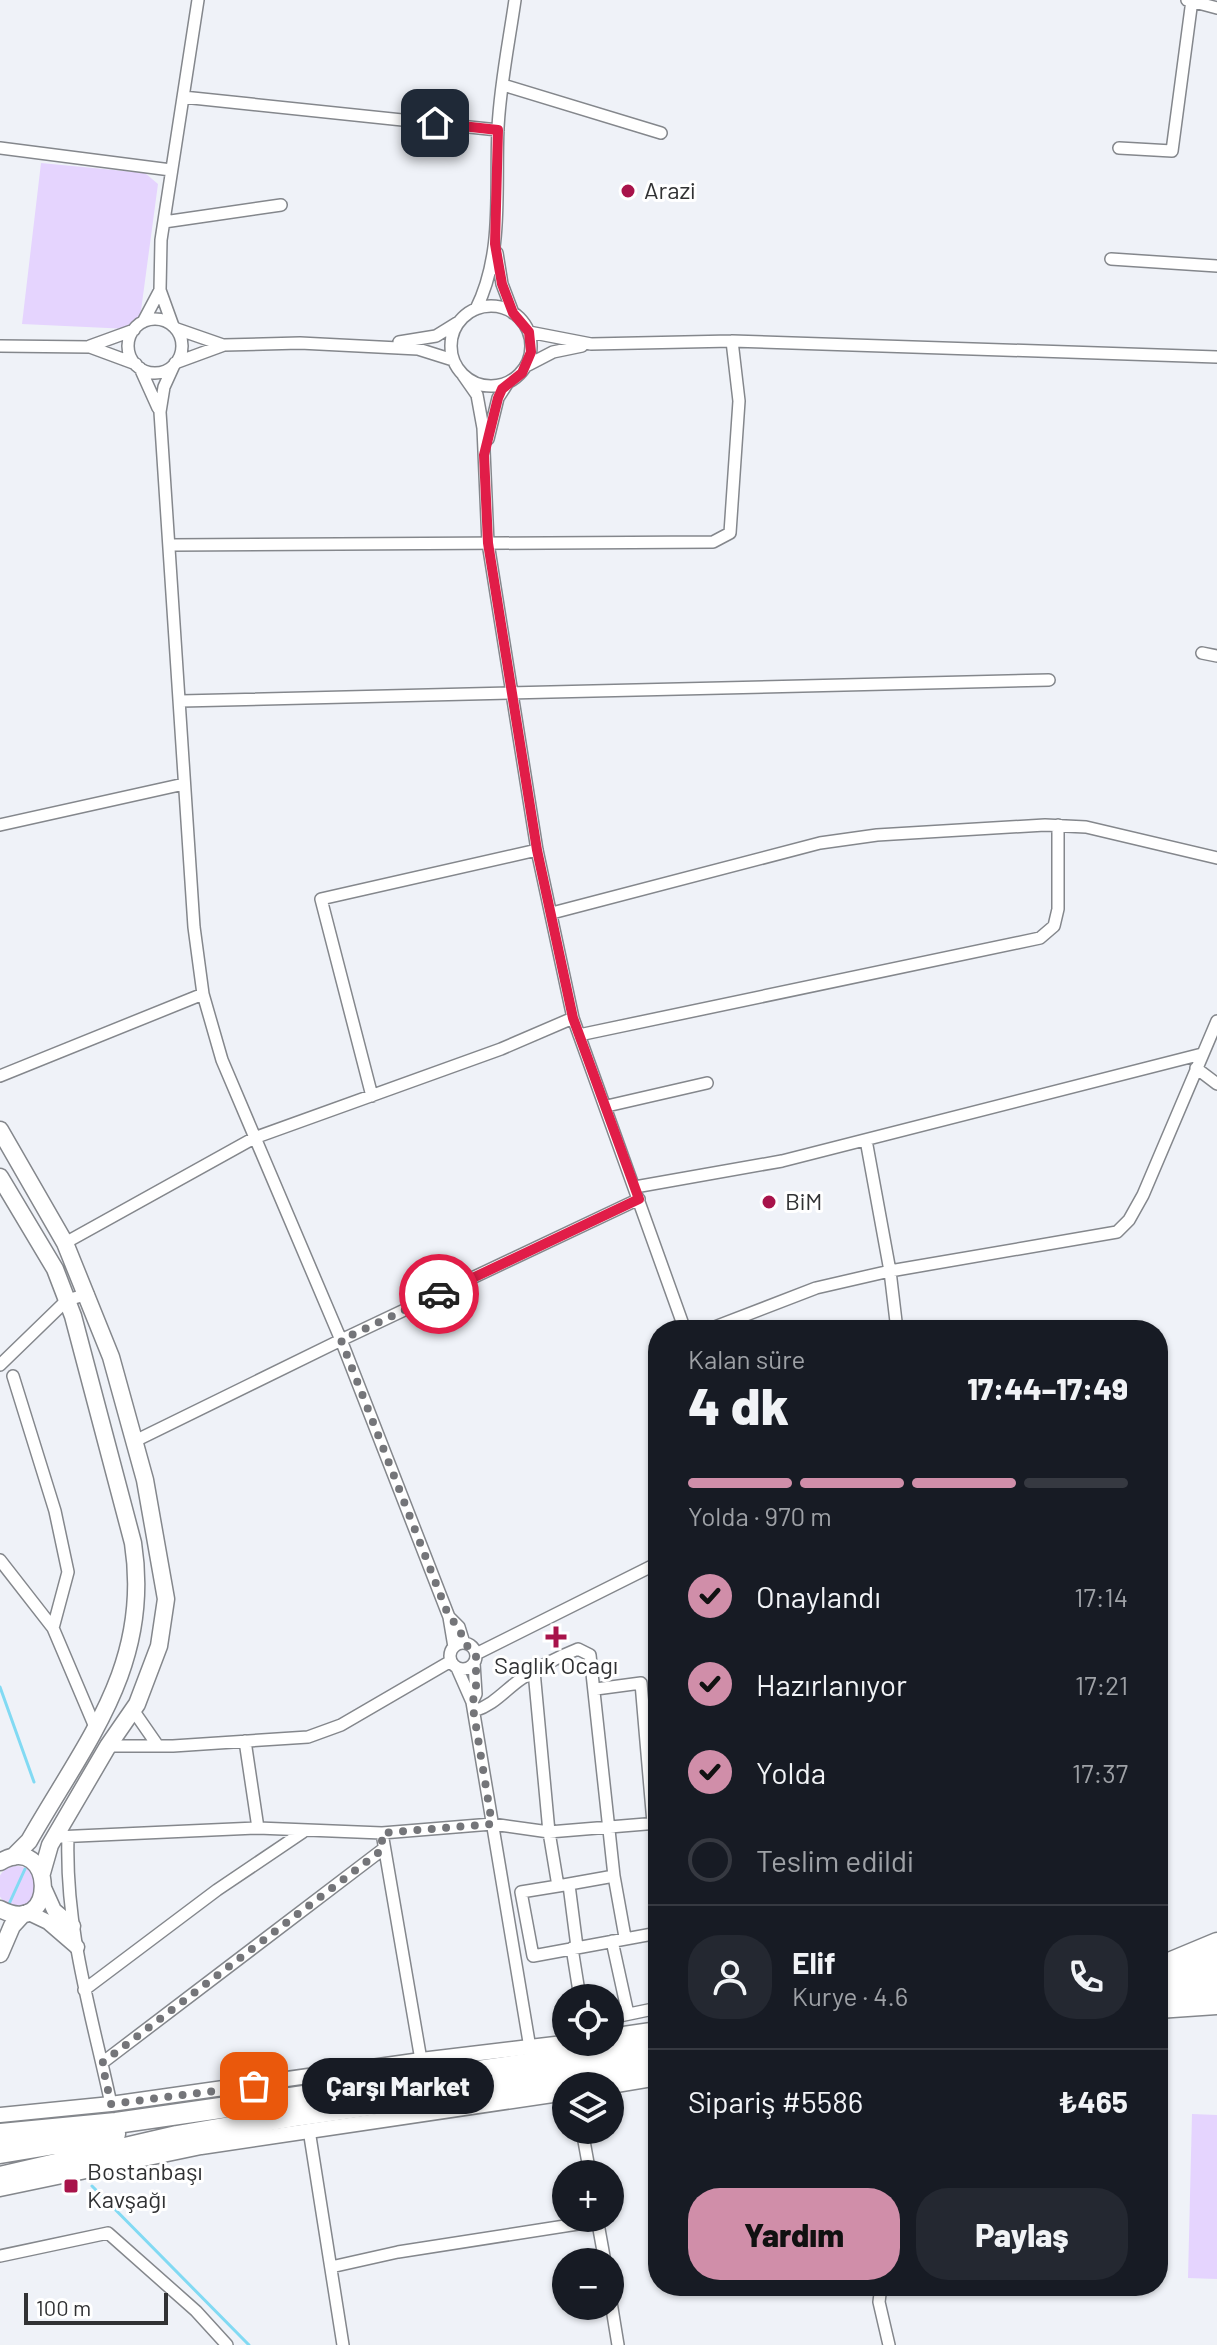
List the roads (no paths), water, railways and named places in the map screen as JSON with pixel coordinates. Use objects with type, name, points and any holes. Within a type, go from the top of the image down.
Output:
[{"type":"highway","points":[[1168,1965],[1217,1943]]},
{"type":"highway","points":[[1168,1967],[1217,1959]]},
{"type":"highway","points":[[1168,1969],[1217,1973]]},
{"type":"highway","points":[[1168,1998],[1217,1993]]},
{"type":"highway","points":[[0,2134],[365,2088],[648,2046]]},
{"type":"highway","points":[[1,2171],[270,2120],[648,2065]]},
{"type":"highway","points":[[1,2171],[148,2129],[179,2113]]},
{"type":"main road","points":[[0,1130],[65,1243],[111,1357],[135,1441],[161,1553],[166,1599],[159,1646],[133,1710],[108,1746],[62,1837],[43,1881],[39,1903],[12,1926],[0,1954]]},
{"type":"main road","points":[[1,1181],[55,1269],[67,1300],[133,1543],[138,1573],[138,1606],[128,1659],[95,1727],[29,1841],[4,1860]]},
{"type":"main road","points":[[4,1860],[30,1861],[43,1881]]},
{"type":"main road","points":[[0,1909],[25,1913]]},
{"type":"street","points":[[198,0],[164,222],[160,290],[182,351],[164,387],[160,412],[194,927],[203,994],[222,1060],[341,1340],[449,1617],[459,1627],[454,1665],[473,1706],[530,2048]]},
{"type":"street","points":[[374,345],[436,336],[476,309],[488,285],[495,244],[498,130],[515,0]]},
{"type":"street","points":[[1119,148],[1172,151],[1190,1],[1217,8]]},
{"type":"street","points":[[503,85],[661,133]]},
{"type":"street","points":[[183,97],[498,130]]},
{"type":"street","points":[[0,148],[171,170]]},
{"type":"street","points":[[164,222],[281,205]]},
{"type":"street","points":[[495,244],[502,284],[513,313],[529,332],[531,352],[526,366]]},
{"type":"street","points":[[1111,259],[1217,266]]},
{"type":"street","points":[[160,290],[138,326],[129,351],[160,412]]},
{"type":"street","points":[[476,309],[498,307],[513,313]]},
{"type":"street","points":[[90,347],[155,319],[224,345],[374,345],[418,349],[453,360]]},
{"type":"street","points":[[459,321],[451,344],[453,360],[477,395],[484,455],[488,543],[537,850],[573,1018],[681,1320]]},
{"type":"street","points":[[529,332],[591,344]]},
{"type":"street","points":[[171,545],[713,542],[730,533],[739,401],[732,341]]},
{"type":"street","points":[[484,455],[498,398],[510,382],[526,366],[553,352],[591,344],[732,341],[1217,357]]},
{"type":"street","points":[[0,346],[90,347],[156,373],[224,345]]},
{"type":"street","points":[[463,375],[487,387],[510,382]]},
{"type":"street","points":[[1202,653],[1217,656]]},
{"type":"street","points":[[181,701],[511,690],[1049,680]]},
{"type":"street","points":[[0,825],[184,784]]},
{"type":"street","points":[[552,913],[820,843],[877,835],[1058,825],[1086,827],[1217,858]]},
{"type":"street","points":[[579,1035],[1040,938],[1054,926],[1058,909],[1058,825]]},
{"type":"street","points":[[372,1096],[321,899],[537,850]]},
{"type":"street","points":[[0,1076],[203,994]]},
{"type":"street","points":[[65,1243],[254,1138],[501,1049],[573,1018]]},
{"type":"street","points":[[733,1320],[816,1288],[890,1271],[1117,1232],[1129,1220],[1143,1195],[1217,1021]]},
{"type":"street","points":[[135,1441],[637,1193],[782,1161],[1202,1054]]},
{"type":"street","points":[[1196,1068],[1217,1084]]},
{"type":"street","points":[[607,1106],[707,1083]]},
{"type":"street","points":[[866,1140],[896,1320]]},
{"type":"street","points":[[0,1365],[67,1300],[88,1294]]},
{"type":"street","points":[[13,1376],[55,1511],[68,1572],[53,1628]]},
{"type":"street","points":[[0,1560],[53,1628],[95,1727]]},
{"type":"street","points":[[108,1746],[308,1737],[341,1725],[454,1665],[466,1669],[475,1658],[648,1568]]},
{"type":"street","points":[[459,1645],[475,1658],[476,1694],[473,1706]]},
{"type":"street","points":[[473,1706],[486,1708],[534,1671],[578,1649],[590,1655],[596,1689],[606,1827],[625,1937]]},
{"type":"street","points":[[534,1671],[549,1832],[563,1886],[578,1984]]},
{"type":"street","points":[[596,1689],[641,1683],[648,1748]]},
{"type":"street","points":[[133,1710],[158,1746]]},
{"type":"street","points":[[245,1741],[258,1828]]},
{"type":"street","points":[[111,2104],[84,1990],[62,1837],[258,1828],[382,1833],[492,1824],[549,1832],[648,1824]]},
{"type":"street","points":[[84,1990],[217,1890],[304,1832]]},
{"type":"street","points":[[382,1833],[382,1850],[421,2060]]},
{"type":"street","points":[[102,2063],[382,1850]]},
{"type":"street","points":[[614,1876],[521,1892],[533,1956],[648,1934]]},
{"type":"street","points":[[43,1881],[54,1910],[73,1926]]},
{"type":"street","points":[[25,1913],[48,1922],[77,1947]]},
{"type":"street","points":[[612,1941],[628,2014]]},
{"type":"street","points":[[1168,2010],[1217,2007]]},
{"type":"street","points":[[624,2015],[648,2010]]},
{"type":"street","points":[[624,2034],[648,2030]]},
{"type":"street","points":[[0,2115],[111,2104],[421,2060],[552,2045]]},
{"type":"street","points":[[365,2088],[530,2048]]},
{"type":"street","points":[[624,2084],[648,2080]]},
{"type":"street","points":[[1,2171],[150,2157],[309,2130],[552,2095]]},
{"type":"street","points":[[309,2130],[343,2345]]},
{"type":"street","points":[[331,2267],[398,2252],[552,2227]]},
{"type":"street","points":[[0,2256],[108,2233],[196,2311],[227,2345]]},
{"type":"street","points":[[880,2296],[889,2345]]},
{"type":"street","points":[[614,2320],[618,2345]]},
{"type":"waterway","points":[[0,1687],[34,1782]]},
{"type":"waterway","points":[[9,1904],[25,1869]]},
{"type":"waterway","points":[[92,2186],[249,2345]]},
{"type":"place","name":"Arazi","points":[[628,191]]},
{"type":"place","name":"BiM","points":[[769,1202]]},
{"type":"place","name":"Saglık Ocagı","points":[[556,1637]]},
{"type":"place","name":"Çarşı Market","points":[[254,2086]]},
{"type":"place","name":"Bostanbaşı Kavşağı","points":[[71,2186]]}]
